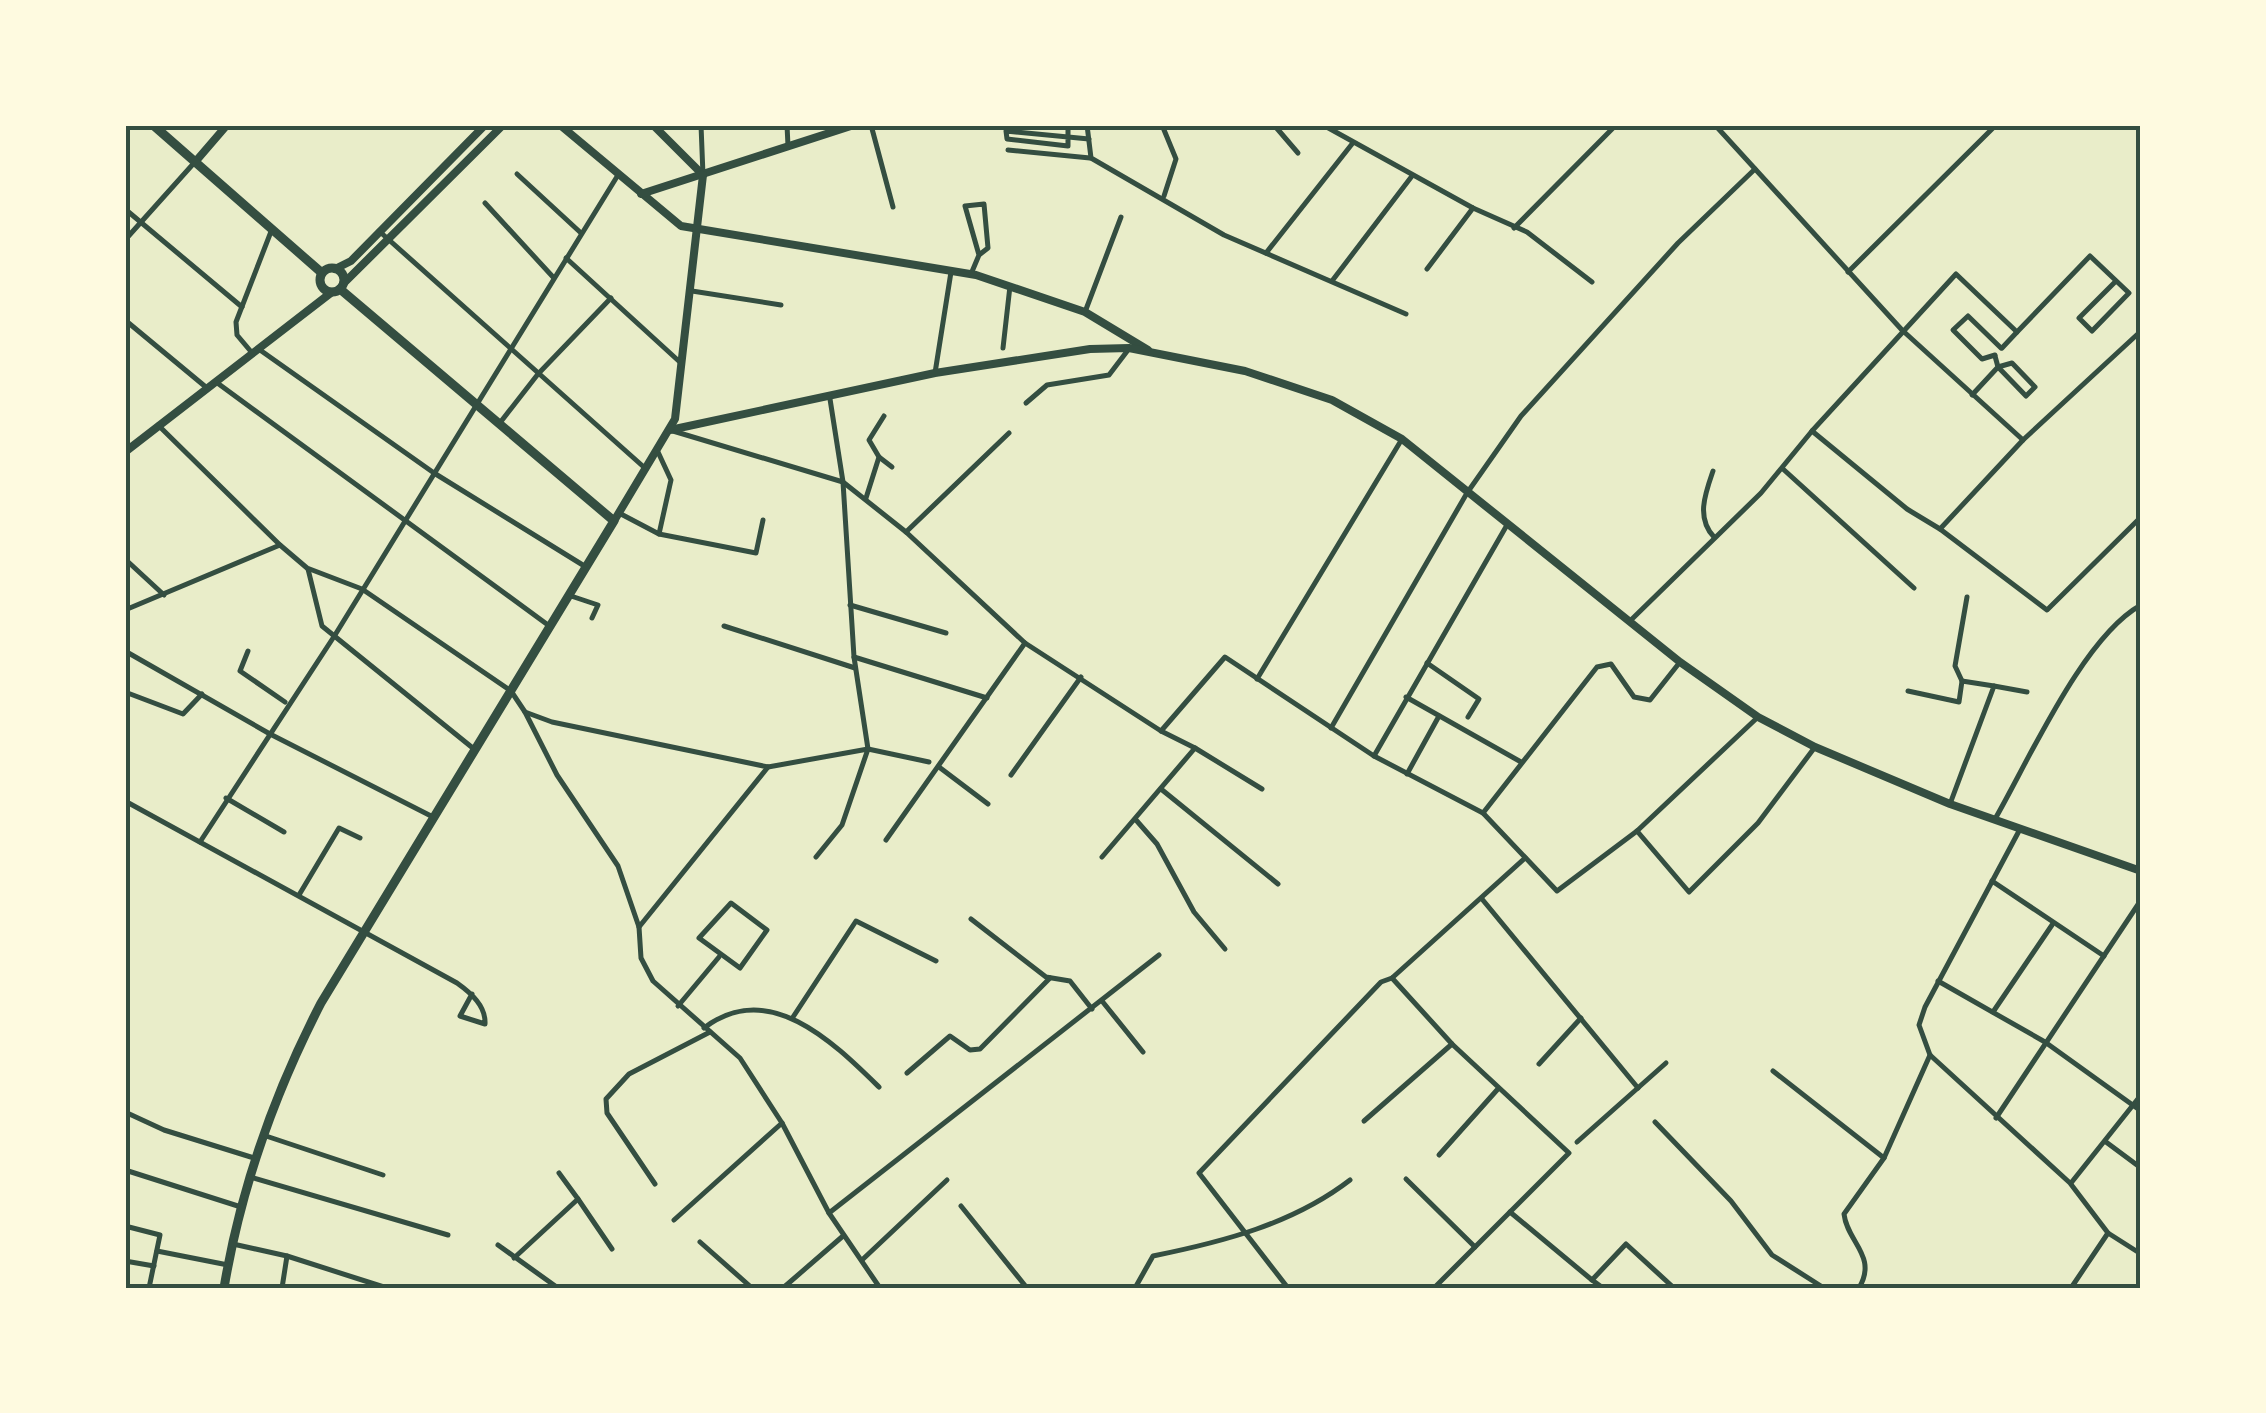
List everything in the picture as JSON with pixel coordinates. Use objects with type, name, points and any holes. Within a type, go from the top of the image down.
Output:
[{"type":"main road","points":[[153,125],[322,273]]},
{"type":"main road","points":[[196,161],[227,125]]},
{"type":"main road","points":[[322,273],[347,264],[485,125]]},
{"type":"main road","points":[[127,447],[338,288],[503,125]]},
{"type":"main road","points":[[560,125],[681,226],[972,274],[1086,312],[1152,352]]},
{"type":"main road","points":[[652,125],[703,175]]},
{"type":"main road","points":[[642,194],[854,125]]},
{"type":"main road","points":[[224,1288],[255,1158],[284,1075],[364,932],[670,430],[692,291],[703,175]]},
{"type":"main road","points":[[335,268],[343,276],[338,288]]},
{"type":"main road","points":[[322,273],[321,286],[338,288],[617,517]]},
{"type":"main road","points":[[670,430],[1033,355],[1128,348],[1288,384],[1332,400],[1402,439],[1680,662],[1758,718],[1814,747],[1950,804],[2141,872]]},
{"type":"street","points":[[424,125],[433,125]]},
{"type":"street","points":[[701,125],[703,175]]},
{"type":"street","points":[[787,125],[788,146]]},
{"type":"street","points":[[871,125],[893,208]]},
{"type":"street","points":[[1068,125],[1068,137]]},
{"type":"street","points":[[1086,125],[1091,158]]},
{"type":"street","points":[[1162,125],[1176,159],[1164,196]]},
{"type":"street","points":[[1274,125],[1298,153]]},
{"type":"street","points":[[1323,125],[1473,208],[1527,232],[1592,282]]},
{"type":"street","points":[[1514,228],[1616,125]]},
{"type":"street","points":[[1715,125],[1902,330],[2023,440]]},
{"type":"street","points":[[1848,272],[1996,125]]},
{"type":"street","points":[[1004,128],[1089,139]]},
{"type":"street","points":[[1266,253],[1352,144]]},
{"type":"street","points":[[1008,150],[1091,158],[1164,196],[1224,235],[1406,314]]},
{"type":"street","points":[[125,240],[196,161]]},
{"type":"street","points":[[1331,728],[1466,493],[1521,416],[1678,243],[1754,169]]},
{"type":"street","points":[[517,174],[581,234]]},
{"type":"street","points":[[200,842],[286,703],[335,635],[508,348],[618,176]]},
{"type":"street","points":[[1332,281],[1412,176]]},
{"type":"street","points":[[485,202],[553,277]]},
{"type":"street","points":[[972,274],[979,255],[964,206],[984,204],[988,248],[983,249],[984,256],[979,255]]},
{"type":"street","points":[[1427,269],[1473,208]]},
{"type":"street","points":[[125,209],[242,307]]},
{"type":"street","points":[[1086,312],[1121,217]]},
{"type":"street","points":[[272,230],[242,307],[237,335],[434,473],[587,567]]},
{"type":"street","points":[[379,231],[646,469]]},
{"type":"street","points":[[2001,348],[1968,316],[1953,330],[1982,358],[1995,355],[2090,256],[2116,281],[2128,293],[2092,331],[2079,318],[2116,281]]},
{"type":"street","points":[[566,258],[682,364]]},
{"type":"street","points":[[935,373],[951,270]]},
{"type":"street","points":[[1631,620],[1783,470],[1812,430],[1956,274],[2017,332]]},
{"type":"street","points":[[1003,348],[1010,285]]},
{"type":"street","points":[[692,291],[782,305]]},
{"type":"street","points":[[500,424],[538,374],[610,298]]},
{"type":"street","points":[[125,320],[207,388]]},
{"type":"street","points":[[1940,529],[2023,440],[2141,331]]},
{"type":"street","points":[[1026,403],[1047,385],[1110,375],[1128,348]]},
{"type":"street","points":[[1972,395],[1998,368],[2012,363],[2035,387],[2026,396],[1998,368],[1995,355]]},
{"type":"street","points":[[216,382],[548,625]]},
{"type":"street","points":[[816,857],[842,824],[868,750],[854,657],[843,482],[830,399]]},
{"type":"street","points":[[884,416],[869,440],[892,467]]},
{"type":"street","points":[[158,425],[308,568],[362,589],[511,691],[556,775],[618,866],[639,928],[641,958],[653,982],[740,1058],[782,1123],[828,1214],[880,1288]]},
{"type":"street","points":[[670,430],[843,482],[906,532],[1025,642],[1161,731],[1262,789]]},
{"type":"street","points":[[1812,430],[1908,509],[2048,610],[2141,517]]},
{"type":"street","points":[[906,532],[1010,433]]},
{"type":"street","points":[[1257,680],[1402,439]]},
{"type":"street","points":[[658,452],[671,480],[659,534]]},
{"type":"street","points":[[866,498],[880,457]]},
{"type":"street","points":[[1783,470],[1914,588]]},
{"type":"street","points":[[1713,471],[1702,509],[1707,529],[1714,537]]},
{"type":"street","points":[[617,517],[659,534],[756,553],[763,520]]},
{"type":"street","points":[[1374,756],[1508,524]]},
{"type":"street","points":[[125,610],[280,545]]},
{"type":"street","points":[[125,559],[164,596]]},
{"type":"street","points":[[308,568],[322,626],[476,751]]},
{"type":"street","points":[[568,596],[598,605],[592,618]]},
{"type":"street","points":[[1908,690],[1959,702],[1962,681],[1955,666],[1967,597]]},
{"type":"street","points":[[850,605],[946,634]]},
{"type":"street","points":[[1994,821],[2098,640],[2122,616],[2141,605]]},
{"type":"street","points":[[724,626],[856,668]]},
{"type":"street","points":[[886,840],[1025,642]]},
{"type":"street","points":[[125,651],[270,734],[436,818]]},
{"type":"street","points":[[248,652],[240,671],[286,703]]},
{"type":"street","points":[[854,657],[987,698]]},
{"type":"street","points":[[1161,731],[1225,657],[1374,756],[1483,813],[1557,891],[1637,830],[1758,718]]},
{"type":"street","points":[[1428,662],[1480,698],[1468,718]]},
{"type":"street","points":[[1483,813],[1597,667],[1612,664],[1634,697],[1650,700],[1680,662]]},
{"type":"street","points":[[1011,775],[1080,677]]},
{"type":"street","points":[[1962,681],[2028,692]]},
{"type":"street","points":[[1950,804],[1994,686]]},
{"type":"street","points":[[125,692],[183,714],[202,694]]},
{"type":"street","points":[[1406,697],[1521,762]]},
{"type":"street","points":[[525,712],[592,732],[768,766],[868,750],[929,762]]},
{"type":"street","points":[[1407,774],[1439,716]]},
{"type":"street","points":[[1637,830],[1689,892],[1758,822],[1814,747]]},
{"type":"street","points":[[1102,858],[1196,748]]},
{"type":"street","points":[[639,928],[768,766]]},
{"type":"street","points":[[939,767],[988,804]]},
{"type":"street","points":[[1161,789],[1278,884]]},
{"type":"street","points":[[226,798],[284,832]]},
{"type":"street","points":[[125,801],[472,994],[485,1015],[485,1024],[460,1016],[472,994]]},
{"type":"street","points":[[1136,820],[1157,844],[1194,912],[1225,949]]},
{"type":"street","points":[[298,896],[339,828],[360,838]]},
{"type":"street","points":[[2019,831],[1919,1024],[1930,1056],[2070,1183],[2108,1233],[2141,1254]]},
{"type":"street","points":[[1288,1288],[1200,1173],[1381,982],[1392,978],[1525,858]]},
{"type":"street","points":[[1992,882],[2104,956]]},
{"type":"street","points":[[1482,898],[1638,1088]]},
{"type":"street","points":[[1996,1118],[2141,900]]},
{"type":"street","points":[[731,903],[768,930],[740,968],[719,957],[700,938],[731,903]]},
{"type":"street","points":[[972,919],[1050,978],[1070,981],[1092,1010]]},
{"type":"street","points":[[793,1017],[856,921],[936,961]]},
{"type":"street","points":[[1994,1012],[2052,925]]},
{"type":"street","points":[[828,1214],[1159,956]]},
{"type":"street","points":[[678,1006],[719,957]]},
{"type":"street","points":[[907,1073],[950,1036],[970,1050],[980,1049],[1050,978]]},
{"type":"street","points":[[1392,978],[1452,1044],[1569,1152],[1434,1288]]},
{"type":"street","points":[[1938,981],[2044,1042],[2141,1111]]},
{"type":"street","points":[[1102,1001],[1143,1052]]},
{"type":"street","points":[[655,1184],[607,1113],[606,1100],[629,1074],[738,1011],[793,1017],[824,1033],[879,1087]]},
{"type":"street","points":[[1539,1064],[1581,1018]]},
{"type":"street","points":[[1364,1121],[1452,1044]]},
{"type":"street","points":[[1859,1288],[1864,1279],[1864,1255],[1844,1214],[1884,1158],[1930,1056]]},
{"type":"street","points":[[1577,1142],[1666,1063]]},
{"type":"street","points":[[1772,1071],[1884,1158]]},
{"type":"street","points":[[1439,1154],[1498,1088]]},
{"type":"street","points":[[2070,1183],[2141,1096]]},
{"type":"street","points":[[125,1112],[164,1130],[255,1158]]},
{"type":"street","points":[[1655,1122],[1731,1201],[1772,1255],[1824,1288]]},
{"type":"street","points":[[674,1220],[782,1123]]},
{"type":"street","points":[[263,1135],[383,1175]]},
{"type":"street","points":[[2106,1142],[2141,1168]]},
{"type":"street","points":[[125,1170],[242,1207]]},
{"type":"street","points":[[560,1173],[612,1250]]},
{"type":"street","points":[[250,1177],[448,1236]]},
{"type":"street","points":[[861,1261],[947,1180]]},
{"type":"street","points":[[1135,1288],[1152,1256],[1246,1234],[1331,1194],[1350,1180]]},
{"type":"street","points":[[1406,1180],[1475,1247]]},
{"type":"street","points":[[514,1258],[578,1200]]},
{"type":"street","points":[[961,1206],[1027,1288]]},
{"type":"street","points":[[1509,1211],[1603,1288]]},
{"type":"street","points":[[125,1226],[160,1234],[150,1288]]},
{"type":"street","points":[[2071,1288],[2108,1233]]},
{"type":"street","points":[[784,1288],[843,1236]]},
{"type":"street","points":[[700,1242],[752,1288]]},
{"type":"street","points":[[233,1244],[287,1256],[387,1288]]},
{"type":"street","points":[[1592,1280],[1626,1244],[1674,1288]]},
{"type":"street","points":[[498,1245],[558,1288]]},
{"type":"street","points":[[157,1251],[228,1265]]},
{"type":"street","points":[[282,1288],[287,1256]]},
{"type":"street","points":[[125,1261],[154,1266]]}]
